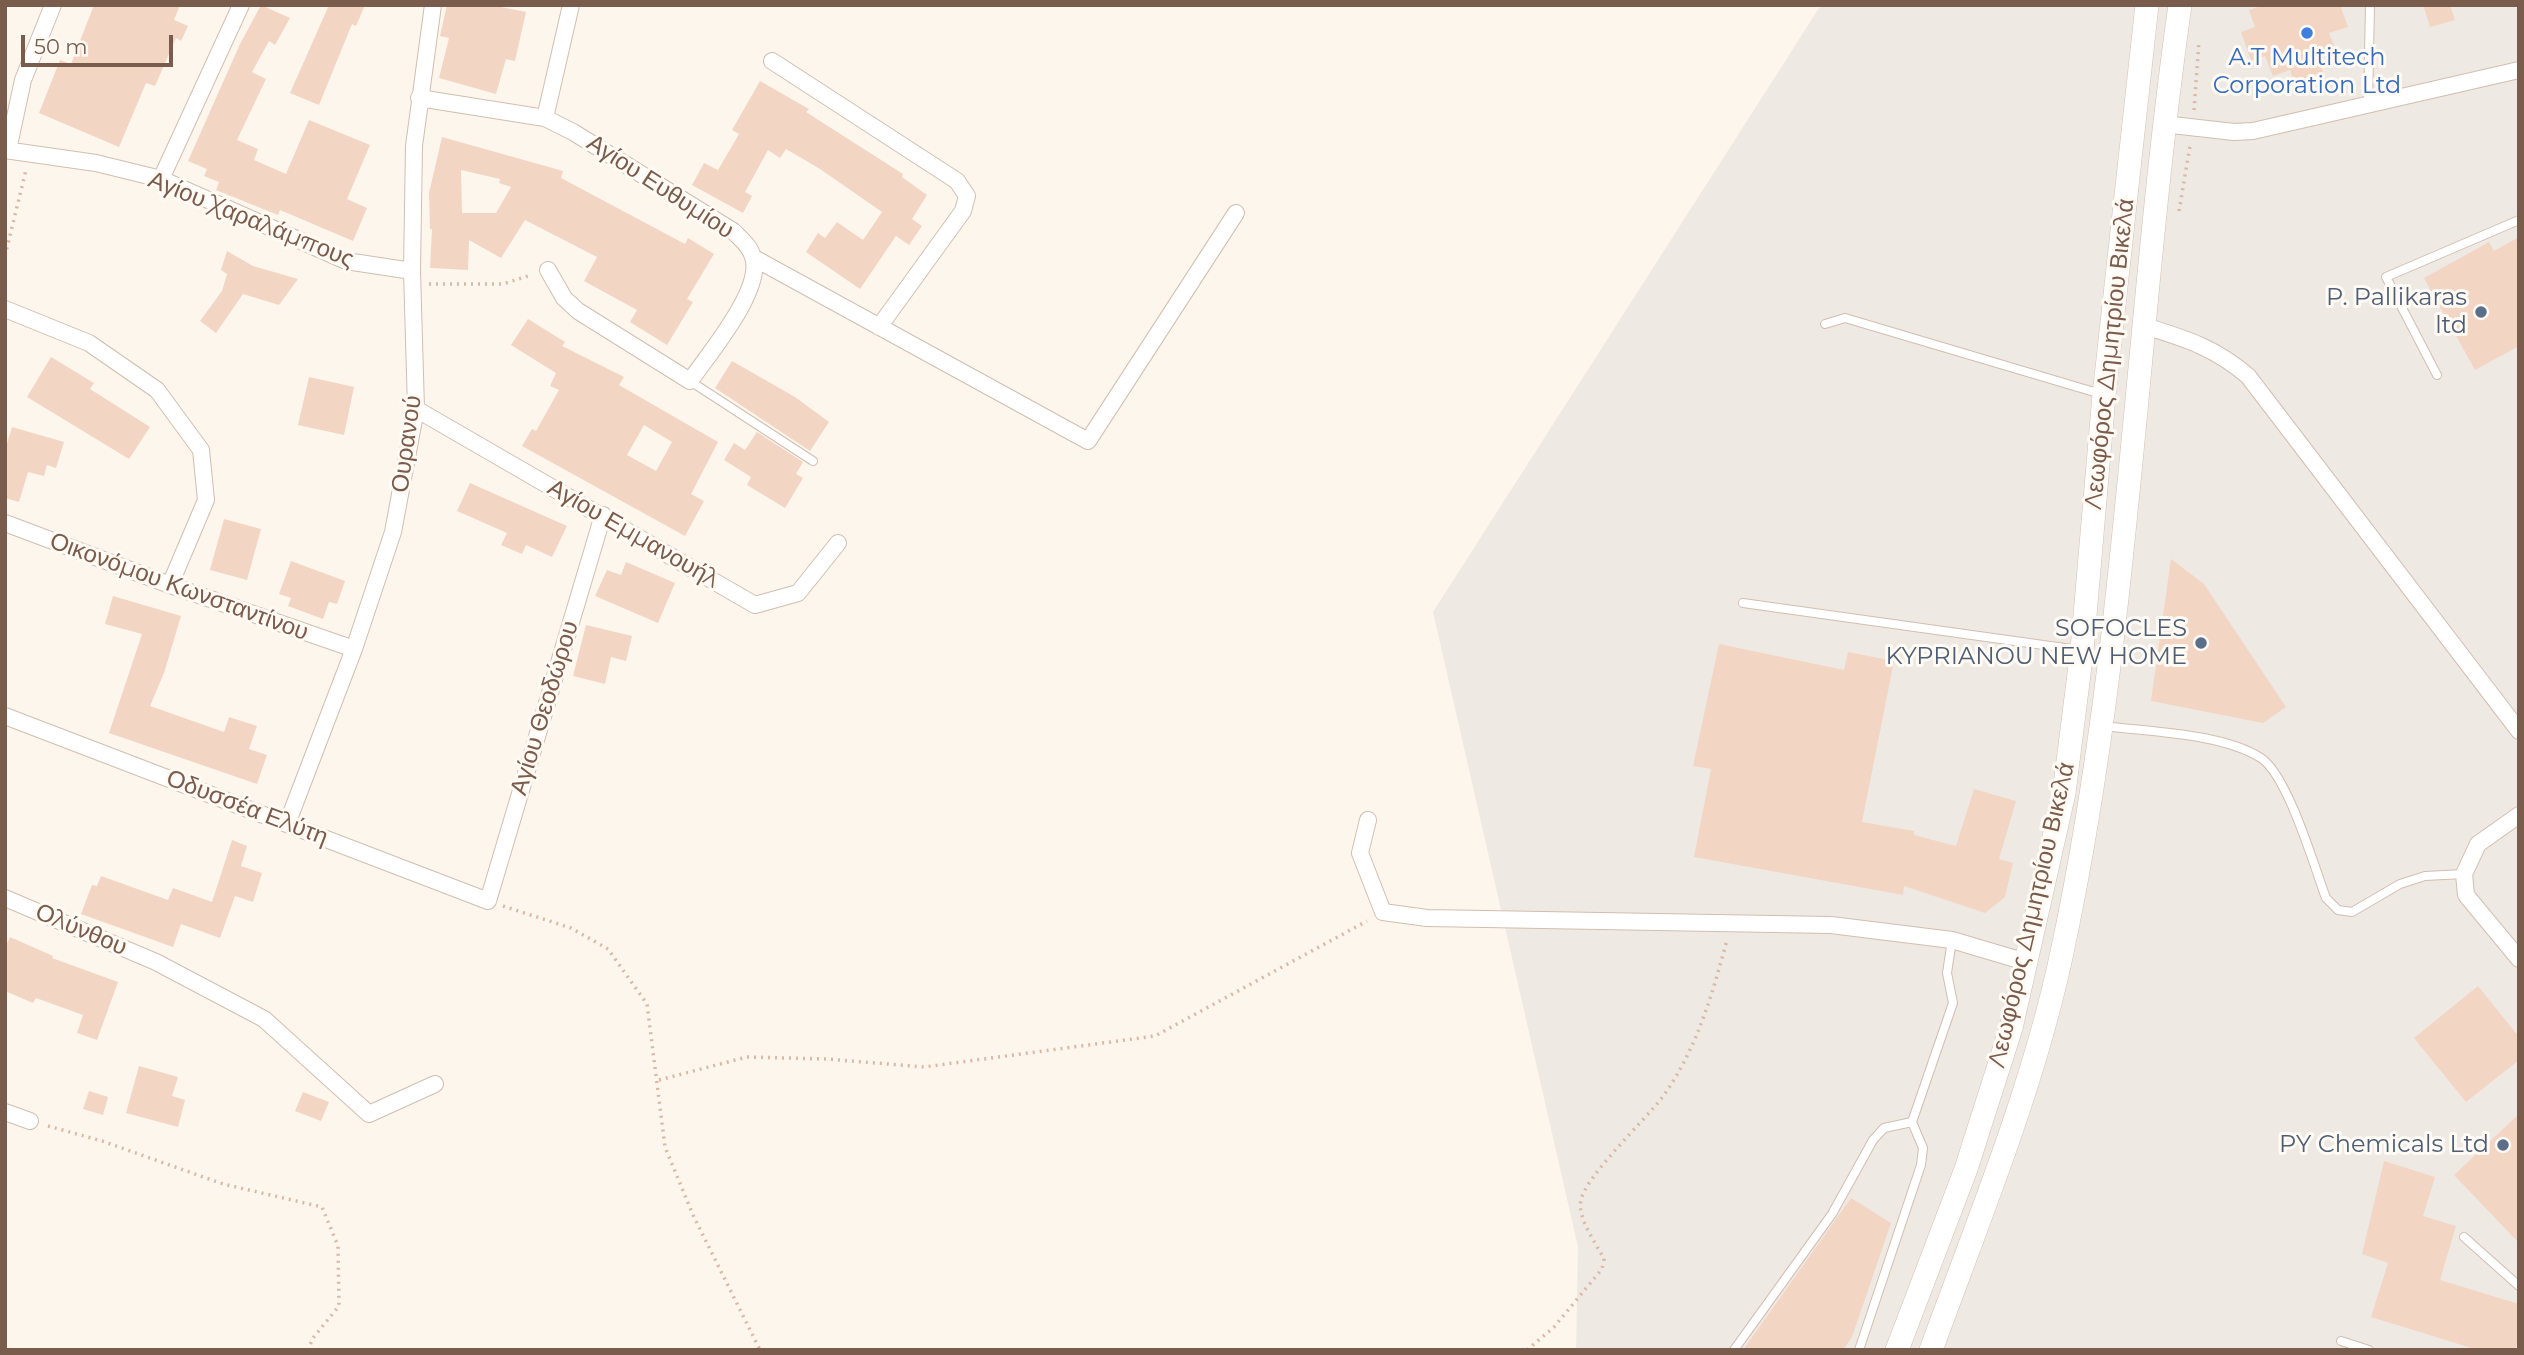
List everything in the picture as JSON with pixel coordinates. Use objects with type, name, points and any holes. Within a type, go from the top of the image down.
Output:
[{"type":"main road","name":"Λεωφόρος Δημητρίου Βικελά","points":[[1897,1350],[1966,1169],[2011,1028],[2064,793],[2082,650],[2104,395],[2147,5]]},
{"type":"main road","name":"Λεωφόρος Δημητρίου Βικελά","points":[[1931,1350],[1994,1178],[2040,1037],[2061,958],[2103,726],[2145,326],[2163,124],[2180,5]]},
{"type":"street","points":[[6,150],[23,80],[53,5]]},
{"type":"street","points":[[161,179],[241,5]]},
{"type":"street","name":"Ουρανού","points":[[287,824],[354,649],[393,532],[416,409],[412,278],[414,146],[433,5]]},
{"type":"street","points":[[545,118],[571,5]]},
{"type":"street","points":[[772,61],[957,181],[967,196],[963,211],[880,327]]},
{"type":"street","points":[[2163,124],[2253,131],[2519,70]]},
{"type":"street","name":"Αγίου Ευθυμίου","points":[[419,97],[545,118],[733,231],[747,245],[754,258],[752,282],[746,298],[690,382]]},
{"type":"street","name":"Αγίου Χαραλάμπους","points":[[6,150],[96,163],[161,179],[346,261],[412,278]]},
{"type":"street","points":[[754,258],[1088,440],[1237,213]]},
{"type":"street","points":[[548,270],[564,298],[578,311],[690,382]]},
{"type":"street","points":[[5,309],[89,343],[157,390],[201,450],[206,500],[170,585]]},
{"type":"street","points":[[2145,326],[2202,344],[2226,357],[2248,376],[2519,731]]},
{"type":"street","name":"Αγίου Εμμανουήλ","points":[[416,409],[755,605],[798,593],[838,543]]},
{"type":"street","name":"Αγίου Θεοδώρου","points":[[488,901],[603,515]]},
{"type":"street","name":"Οικονόμου Κωνσταντίνου","points":[[5,523],[170,585],[354,649]]},
{"type":"street","name":"Οδυσσέα Ελύτη","points":[[5,716],[488,901]]},
{"type":"street","points":[[2519,815],[2478,844],[2464,874],[2466,895],[2519,959]]},
{"type":"street","points":[[1368,820],[1360,853],[1383,912],[1427,918],[1732,921],[1831,925],[1952,940],[2026,962]]},
{"type":"street","name":"Ολύνθου","points":[[5,898],[156,962],[264,1019],[369,1114],[435,1084]]},
{"type":"street","points":[[5,1112],[30,1121]]},
{"type":"lane","points":[[2368,105],[2370,5]]},
{"type":"lane","points":[[2437,375],[2386,277],[2519,220]]},
{"type":"lane","points":[[1825,324],[1845,318],[2104,395]]},
{"type":"lane","points":[[690,382],[813,461]]},
{"type":"lane","points":[[1743,603],[2082,650]]},
{"type":"lane","points":[[2103,726],[2233,745],[2262,758],[2286,793],[2326,898],[2338,910],[2352,912],[2400,884],[2425,876],[2464,874]]},
{"type":"lane","points":[[1859,1350],[1920,1165],[1923,1148],[1912,1122],[1953,1003],[1947,973],[1952,940]]},
{"type":"lane","points":[[1734,1350],[1832,1214],[1873,1140],[1884,1128],[1912,1122]]},
{"type":"lane","points":[[2465,1237],[2519,1286]]},
{"type":"lane","points":[[2341,1341],[2369,1350]]},
{"type":"path","points":[[2192,128],[2199,66],[2198,30]]},
{"type":"path","points":[[5,256],[30,153]]},
{"type":"path","points":[[412,278],[503,285],[548,270]]},
{"type":"path","points":[[488,901],[572,928],[608,950],[647,1004],[659,1080],[665,1147],[693,1215],[760,1350]]},
{"type":"path","points":[[659,1080],[747,1057],[827,1059],[924,1067],[1155,1035],[1383,912]]},
{"type":"path","points":[[1527,1350],[1554,1327],[1602,1269],[1604,1259],[1583,1216],[1580,1200],[1589,1183],[1662,1097],[1705,1017],[1732,921]]},
{"type":"path","points":[[30,1121],[102,1141],[223,1184],[322,1207],[338,1246],[338,1306],[313,1338],[308,1350]]},
{"type":"shaded area","points":[[1821,5],[2519,5],[2519,1350],[1576,1350],[1578,1247],[1433,612]]},
{"type":"building","points":[[94,5],[180,5],[174,20],[188,26],[181,41],[176,38],[155,86],[146,83],[119,147],[39,113],[60,60],[71,64]]},
{"type":"building","points":[[261,5],[290,18],[275,45],[269,41],[252,72],[266,79],[237,140],[258,149],[254,160],[286,174],[309,120],[370,145],[347,199],[367,208],[353,241],[280,210],[278,215],[216,190],[219,182],[204,176],[207,169],[188,161],[240,44]]},
{"type":"building","points":[[329,5],[365,5],[356,26],[352,24],[319,105],[290,93]]},
{"type":"building","points":[[447,5],[491,5],[526,12],[515,61],[506,59],[496,94],[439,78],[449,38],[440,36]]},
{"type":"building","points":[[2264,5],[2340,5],[2348,27],[2329,33],[2337,53],[2319,60],[2323,72],[2294,82],[2290,70],[2273,76],[2265,56],[2251,61],[2241,32],[2255,27],[2249,10]]},
{"type":"building","points":[[2423,5],[2450,5],[2455,20],[2430,27]]},
{"type":"building","points":[[760,81],[809,109],[806,112],[903,174],[902,177],[927,195],[912,219],[922,226],[909,245],[896,236],[860,289],[806,252],[818,233],[825,238],[837,222],[863,240],[882,212],[820,169],[786,149],[780,158],[768,150],[745,192],[752,196],[743,213],[692,185],[704,163],[718,170],[739,134],[732,130]]},
{"type":"building","points":[[442,137],[563,171],[561,178],[685,244],[688,238],[714,254],[687,299],[693,302],[667,345],[630,322],[637,310],[584,281],[597,257],[525,220],[501,258],[469,240],[468,270],[430,268],[432,229],[429,193]],"holes":[[[461,170],[500,179],[499,183],[511,187],[496,213],[462,213]]]},
{"type":"building","name":"P. Pallikaras ltd","points":[[2519,237],[2519,346],[2475,370],[2424,278],[2489,242],[2494,251]]},
{"type":"building","points":[[227,251],[253,266],[298,279],[279,305],[243,294],[216,333],[200,321],[222,291],[227,274],[221,270]]},
{"type":"building","points":[[528,319],[565,342],[562,346],[624,377],[619,385],[718,442],[691,494],[704,501],[685,536],[522,446],[532,429],[536,431],[559,390],[550,386],[556,373],[511,345]],"holes":[[[644,425],[672,442],[656,471],[627,455]]]},
{"type":"building","points":[[51,357],[94,383],[90,389],[150,427],[129,459],[27,397]]},
{"type":"building","points":[[732,361],[795,397],[829,422],[810,451],[715,388]]},
{"type":"building","points":[[309,377],[354,387],[344,435],[298,425]]},
{"type":"building","points":[[12,427],[64,442],[56,468],[47,465],[44,476],[28,472],[19,502],[5,498],[5,450]]},
{"type":"building","points":[[757,432],[803,462],[796,474],[803,478],[785,508],[747,485],[751,477],[724,460],[734,443],[745,450]]},
{"type":"building","points":[[470,483],[567,526],[552,557],[526,545],[522,554],[501,545],[507,533],[457,511]]},
{"type":"building","points":[[224,519],[261,529],[247,580],[210,570]]},
{"type":"building","name":"SOFOCLES KYPRIANOU NEW HOME","points":[[2171,559],[2204,584],[2286,707],[2263,723],[2151,701]]},
{"type":"building","points":[[291,561],[345,581],[337,604],[329,602],[323,619],[288,606],[291,598],[279,594]]},
{"type":"building","points":[[626,562],[675,583],[658,623],[595,596],[607,570],[621,575]]},
{"type":"building","points":[[113,596],[181,616],[164,673],[150,706],[224,732],[229,717],[257,726],[249,749],[267,755],[257,784],[109,733],[142,634],[105,624]]},
{"type":"building","points":[[586,625],[632,636],[626,661],[611,657],[605,684],[573,676]]},
{"type":"building","points":[[1719,644],[1844,670],[1848,652],[1894,661],[1862,822],[1914,831],[1914,835],[1956,846],[1974,789],[2016,801],[1999,859],[2013,863],[2005,897],[1985,913],[1904,886],[1903,895],[1694,857],[1711,769],[1693,766]]},
{"type":"building","points":[[232,840],[247,846],[241,866],[262,873],[253,902],[235,896],[220,938],[181,924],[173,947],[81,914],[92,885],[97,886],[101,876],[168,900],[173,888],[212,902]]},
{"type":"building","points":[[10,937],[53,956],[52,958],[118,982],[97,1040],[77,1033],[83,1015],[36,998],[33,1003],[5,991],[5,948]]},
{"type":"building","points":[[2478,986],[2519,1037],[2519,1060],[2466,1102],[2414,1038]]},
{"type":"building","points":[[139,1066],[178,1077],[172,1096],[185,1100],[178,1127],[126,1113]]},
{"type":"building","points":[[89,1091],[108,1097],[103,1115],[83,1109]]},
{"type":"building","points":[[303,1092],[329,1102],[321,1121],[295,1111]]},
{"type":"building","name":"PY Chemicals Ltd","points":[[2519,1114],[2519,1243],[2454,1175]]},
{"type":"building","points":[[2384,1161],[2435,1177],[2423,1216],[2456,1226],[2440,1280],[2519,1304],[2519,1338],[2515,1350],[2478,1350],[2371,1317],[2388,1263],[2362,1254]]},
{"type":"building","points":[[1851,1198],[1891,1223],[1852,1337],[1843,1350],[1743,1350]]},
{"type":"place","name":"A.T Multitech Corporation Ltd","points":[[2307,33]]},
{"type":"place","name":"P. Pallikaras ltd","points":[[2481,312]]},
{"type":"place","name":"SOFOCLES KYPRIANOU NEW HOME","points":[[2201,643]]},
{"type":"place","name":"PY Chemicals Ltd","points":[[2503,1145]]}]
